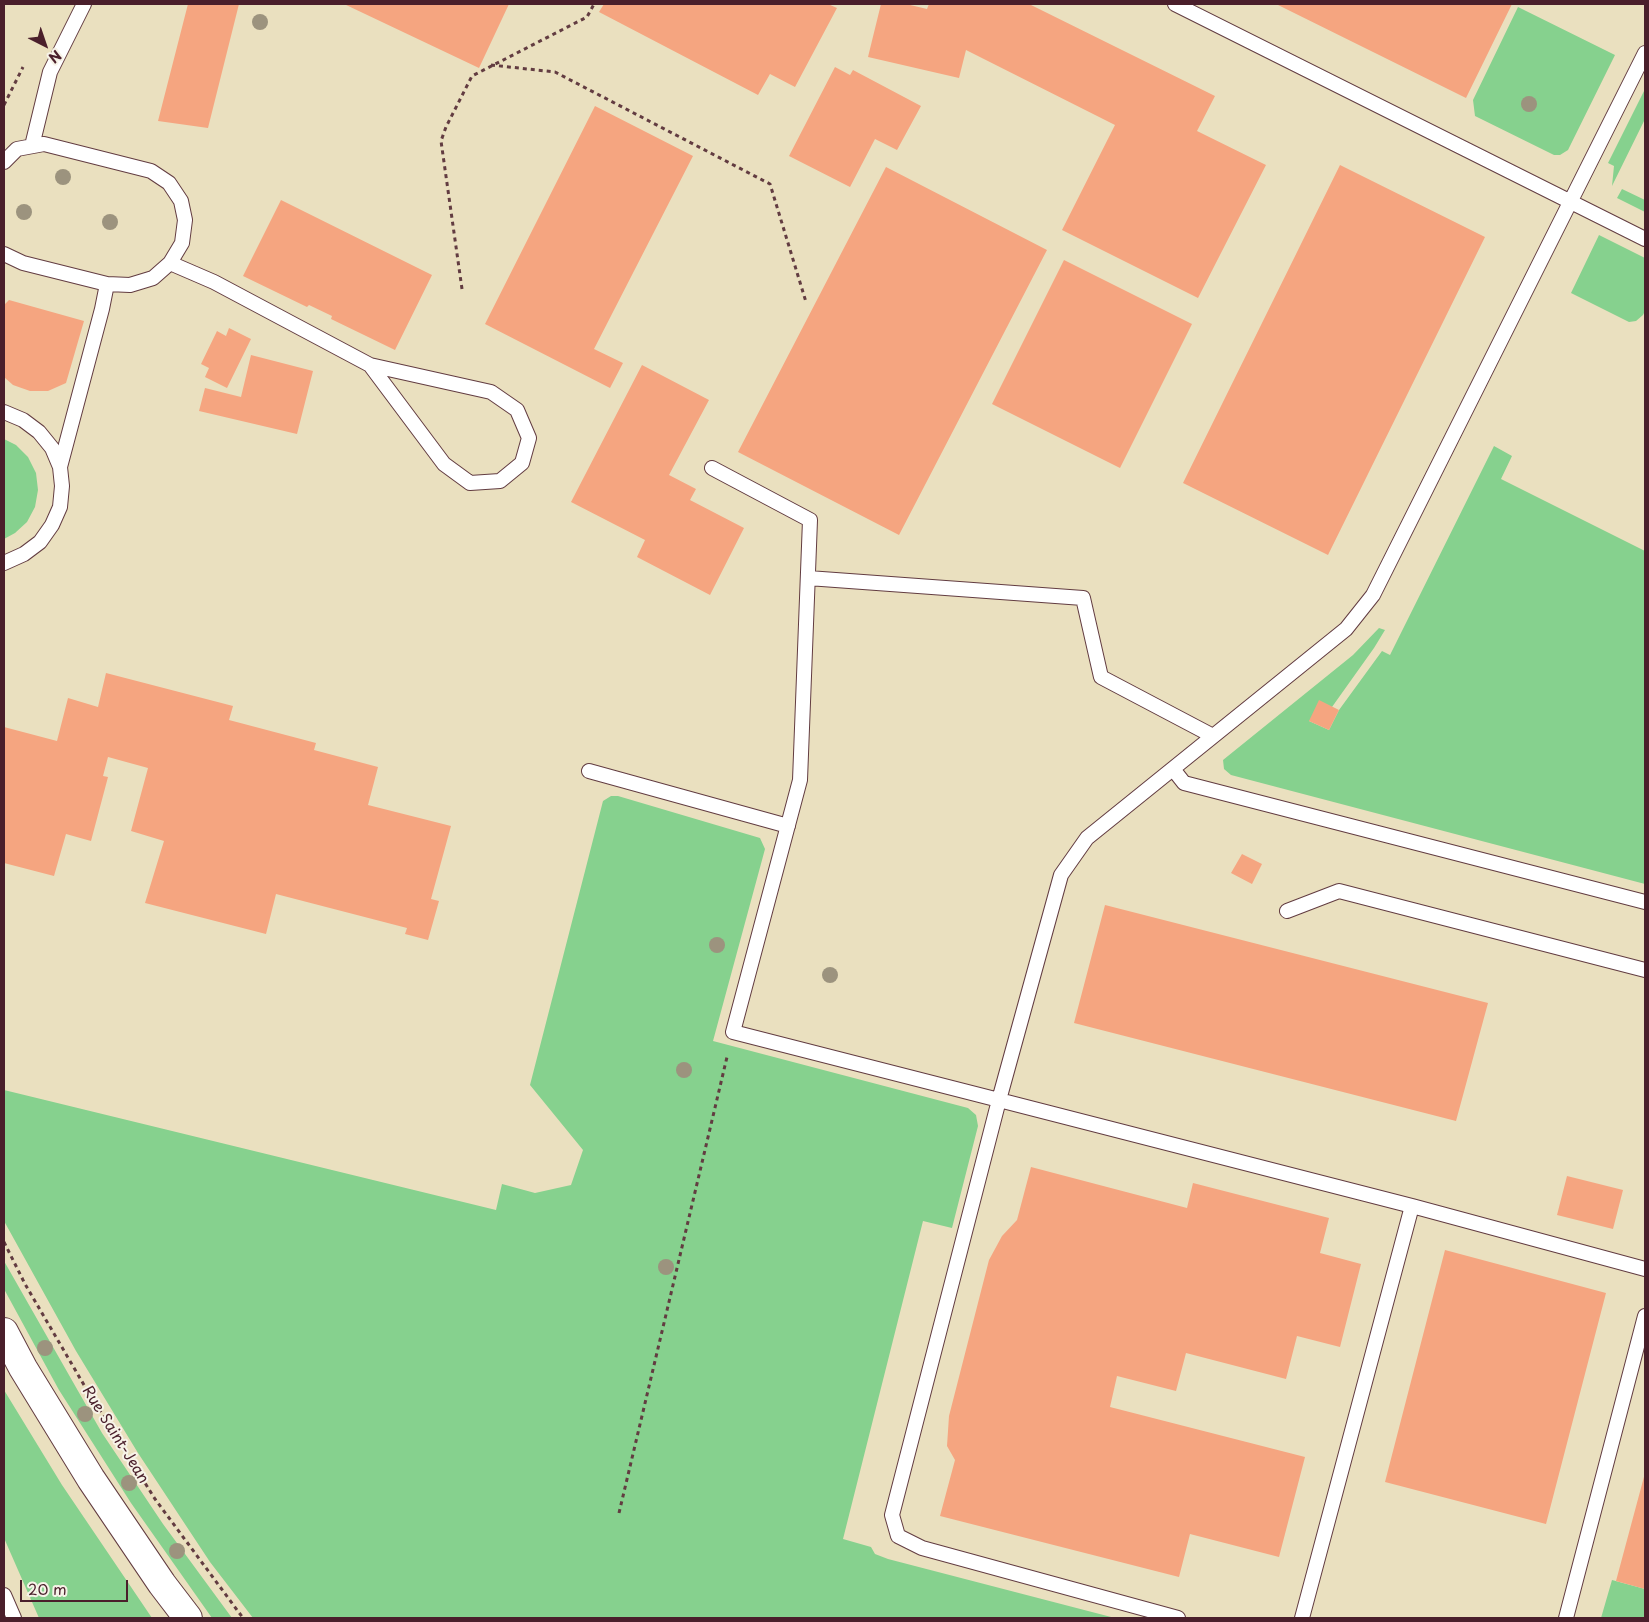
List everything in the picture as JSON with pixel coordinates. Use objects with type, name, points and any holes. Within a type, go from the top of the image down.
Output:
[{"type":"street","points":[[4,1332],[23,1368],[91,1479],[162,1584],[188,1618]]},
{"type":"lane","points":[[32,146],[50,72],[84,4]]},
{"type":"lane","points":[[1175,4],[1645,239]]},
{"type":"lane","points":[[1178,1618],[922,1548],[898,1536],[892,1515],[999,1100],[1061,875],[1088,838],[1346,629],[1373,595],[1645,53]]},
{"type":"lane","points":[[4,162],[17,149],[44,144],[151,171],[169,183],[181,201],[185,220],[182,244],[170,263],[153,278],[130,285],[107,284],[23,263],[4,254]]},
{"type":"lane","points":[[170,263],[214,282],[370,365],[491,392],[517,410],[529,438],[522,463],[500,481],[470,483],[444,464],[370,365]]},
{"type":"lane","points":[[60,466],[107,284]]},
{"type":"lane","points":[[4,412],[23,420],[39,432],[52,448],[60,466],[62,486],[60,507],[52,525],[40,542],[24,554],[4,563]]},
{"type":"lane","points":[[712,468],[810,520],[800,780],[733,1032],[1412,1206],[1645,1269]]},
{"type":"lane","points":[[808,578],[1083,598],[1100,677],[1213,736]]},
{"type":"lane","points":[[1173,769],[1184,783],[1645,902]]},
{"type":"lane","points":[[589,771],[788,826]]},
{"type":"lane","points":[[1287,911],[1339,891],[1645,970]]},
{"type":"lane","points":[[1302,1618],[1412,1206]]},
{"type":"lane","points":[[1566,1618],[1645,1316]]},
{"type":"lane","points":[[4,1595],[14,1618]]},
{"type":"path","points":[[462,289],[440,141],[446,127],[472,76],[587,17],[594,4]]},
{"type":"path","points":[[491,65],[555,72],[770,184],[806,302]]},
{"type":"path","points":[[618,1513],[733,1032]]},
{"type":"path","name":"Rue Saint-Jean","points":[[4,1242],[25,1284],[84,1385],[155,1499],[243,1618]]},
{"type":"green space","points":[[1518,7],[1615,55],[1568,150],[1560,155],[1554,155],[1475,116],[1473,100]]},
{"type":"green space","points":[[1645,89],[1645,119],[1612,186],[1614,166],[1608,163]]},
{"type":"green space","points":[[1622,189],[1645,200],[1645,212],[1617,198]]},
{"type":"green space","points":[[1599,235],[1645,258],[1645,311],[1636,321],[1629,322],[1571,293]]},
{"type":"green space","points":[[4,439],[16,445],[28,457],[36,473],[38,490],[35,507],[27,522],[15,533],[4,539]]},
{"type":"green space","points":[[1494,446],[1512,456],[1501,479],[1645,551],[1645,884],[1231,775],[1224,769],[1223,760],[1353,655],[1379,628],[1385,630],[1332,707],[1309,721],[1329,730],[1339,710],[1382,651],[1390,655]]},
{"type":"green space","points":[[611,796],[618,796],[760,838],[765,849],[713,1041],[968,1108],[976,1115],[978,1126],[952,1228],[923,1221],[843,1539],[871,1547],[875,1554],[888,1559],[1115,1618],[253,1618],[210,1562],[138,1453],[76,1351],[4,1221],[4,1090],[496,1210],[502,1184],[535,1193],[571,1185],[583,1150],[530,1085],[603,801]]},
{"type":"green space","points":[[4,1261],[102,1433],[163,1524],[232,1618],[212,1618],[131,1503],[59,1390],[4,1289]]},
{"type":"green space","points":[[4,1390],[62,1485],[152,1618],[39,1618],[4,1538]]},
{"type":"green space","points":[[1612,1580],[1645,1589],[1645,1618],[1601,1618]]},
{"type":"building","points":[[188,4],[239,4],[208,128],[158,121]]},
{"type":"building","points":[[344,4],[509,4],[479,68]]},
{"type":"building","points":[[604,4],[828,4],[837,8],[795,87],[770,74],[758,95],[599,12]]},
{"type":"building","points":[[881,4],[906,4],[927,9],[929,4],[1029,4],[1215,96],[1197,131],[1266,165],[1198,298],[1062,230],[1115,125],[966,50],[959,78],[868,57]]},
{"type":"building","points":[[1276,4],[1512,4],[1466,98]]},
{"type":"building","points":[[835,67],[850,75],[853,70],[921,106],[897,150],[875,139],[850,187],[789,156]]},
{"type":"building","points":[[595,106],[693,156],[594,349],[623,363],[610,388],[485,324]]},
{"type":"building","points":[[1340,165],[1485,237],[1328,555],[1183,483]]},
{"type":"building","points":[[886,167],[1047,250],[899,535],[738,452]]},
{"type":"building","points":[[281,200],[432,275],[395,350],[331,319],[332,316],[309,305],[307,307],[243,276]]},
{"type":"building","points":[[1064,260],[1192,324],[1120,468],[992,404]]},
{"type":"building","points":[[9,300],[84,321],[66,383],[48,391],[30,391],[13,385],[4,377],[4,305]]},
{"type":"building","points":[[229,328],[251,339],[227,388],[205,377],[209,368],[201,364],[217,331],[226,336]]},
{"type":"building","points":[[251,355],[313,371],[297,434],[199,411],[205,388],[241,397]]},
{"type":"building","points":[[642,365],[709,400],[669,475],[696,489],[690,500],[744,528],[710,595],[637,557],[645,540],[571,502]]},
{"type":"building","points":[[106,673],[233,706],[229,720],[316,743],[314,750],[378,767],[368,805],[451,826],[431,899],[439,901],[428,940],[405,934],[407,928],[276,894],[266,934],[145,903],[164,841],[131,831],[148,768],[108,757],[103,776],[108,777],[91,841],[66,834],[54,876],[4,863],[4,727],[57,741],[68,698],[98,707]]},
{"type":"building","points":[[1319,700],[1339,710],[1329,730],[1309,721]]},
{"type":"building","points":[[1242,854],[1262,864],[1252,884],[1231,873]]},
{"type":"building","points":[[1105,905],[1488,1003],[1456,1121],[1074,1023]]},
{"type":"building","points":[[1031,1167],[1187,1208],[1193,1183],[1329,1218],[1320,1253],[1361,1264],[1340,1347],[1297,1336],[1286,1379],[1186,1353],[1176,1391],[1117,1376],[1110,1407],[1305,1457],[1279,1557],[1190,1534],[1179,1577],[940,1516],[955,1460],[947,1446],[949,1416],[989,1260],[1002,1236],[1017,1220]]},
{"type":"building","points":[[1567,1176],[1623,1190],[1613,1229],[1557,1215]]},
{"type":"building","points":[[1445,1250],[1606,1293],[1546,1524],[1385,1482]]},
{"type":"building","points":[[1645,1473],[1645,1589],[1616,1581]]}]
